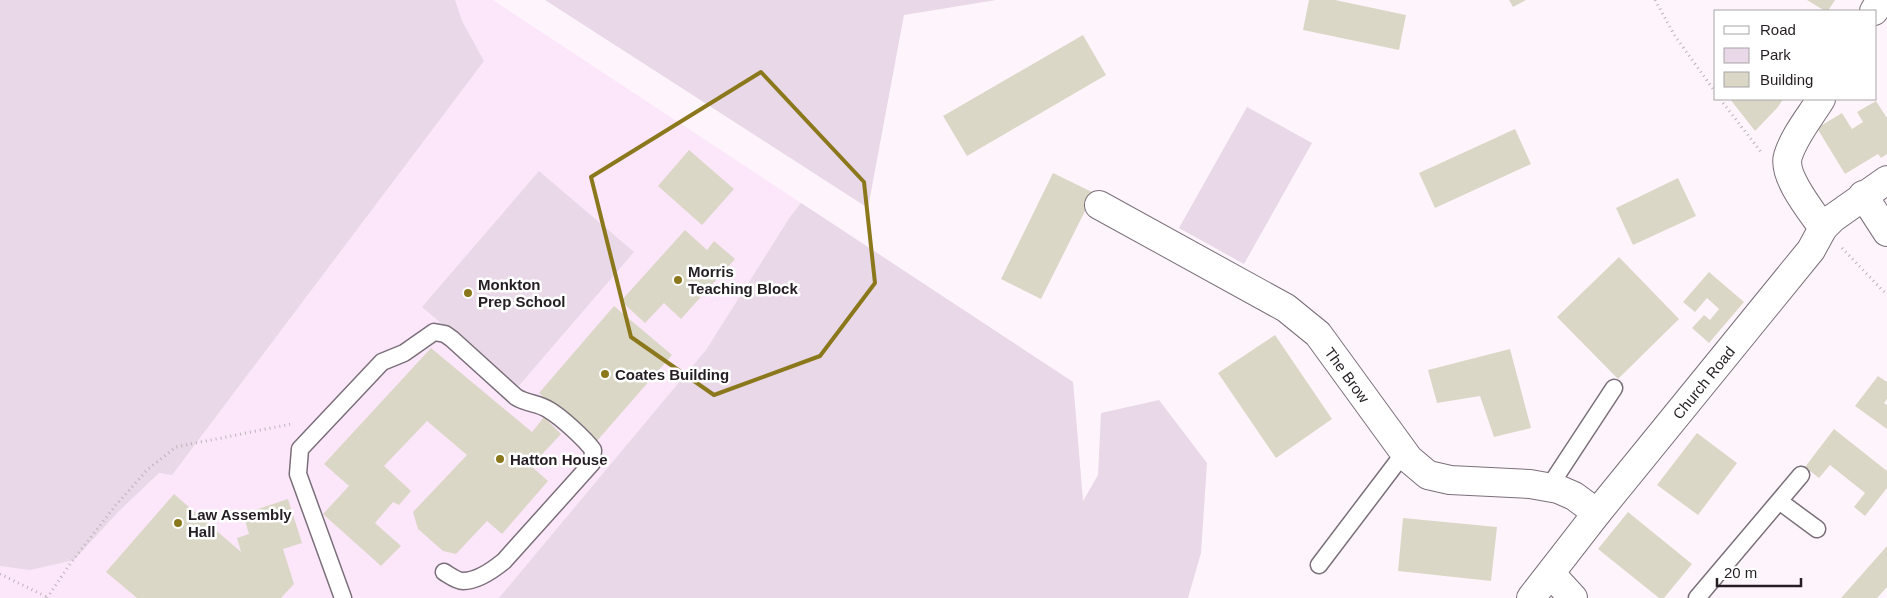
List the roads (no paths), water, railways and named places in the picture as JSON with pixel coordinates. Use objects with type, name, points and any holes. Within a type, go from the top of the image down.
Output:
[{"type":"street","points":[[1820,100],[1798,135],[1787,158],[1790,176],[1823,228]]},
{"type":"street","name":"Church Road","points":[[1531,598],[1597,513],[1811,250],[1823,228],[1842,210],[1887,180]]},
{"type":"street","points":[[1864,195],[1887,232]]},
{"type":"street","name":"The Brow","points":[[1099,205],[1286,308],[1318,334],[1409,460],[1428,475],[1443,478],[1549,487],[1574,496],[1597,513]]},
{"type":"street","points":[[1551,574],[1573,598]]},
{"type":"lane","points":[[343,598],[298,474],[300,449],[382,362],[404,353],[428,335],[438,332],[452,339],[516,397],[525,403],[550,410],[593,450],[592,463],[504,561],[482,576],[462,581],[444,572]]},
{"type":"lane","points":[[1549,487],[1614,388]]},
{"type":"lane","points":[[1319,565],[1404,453]]},
{"type":"lane","points":[[1697,598],[1801,475]]},
{"type":"lane","points":[[1779,501],[1817,529]]},
{"type":"place","name":"Morris Teaching Block","points":[[678,280]]},
{"type":"place","name":"Monkton Prep School","points":[[468,293]]},
{"type":"place","name":"Coates Building","points":[[605,374]]},
{"type":"place","name":"Hatton House","points":[[500,459]]},
{"type":"place","name":"Law Assembly Hall","points":[[178,523]]}]
